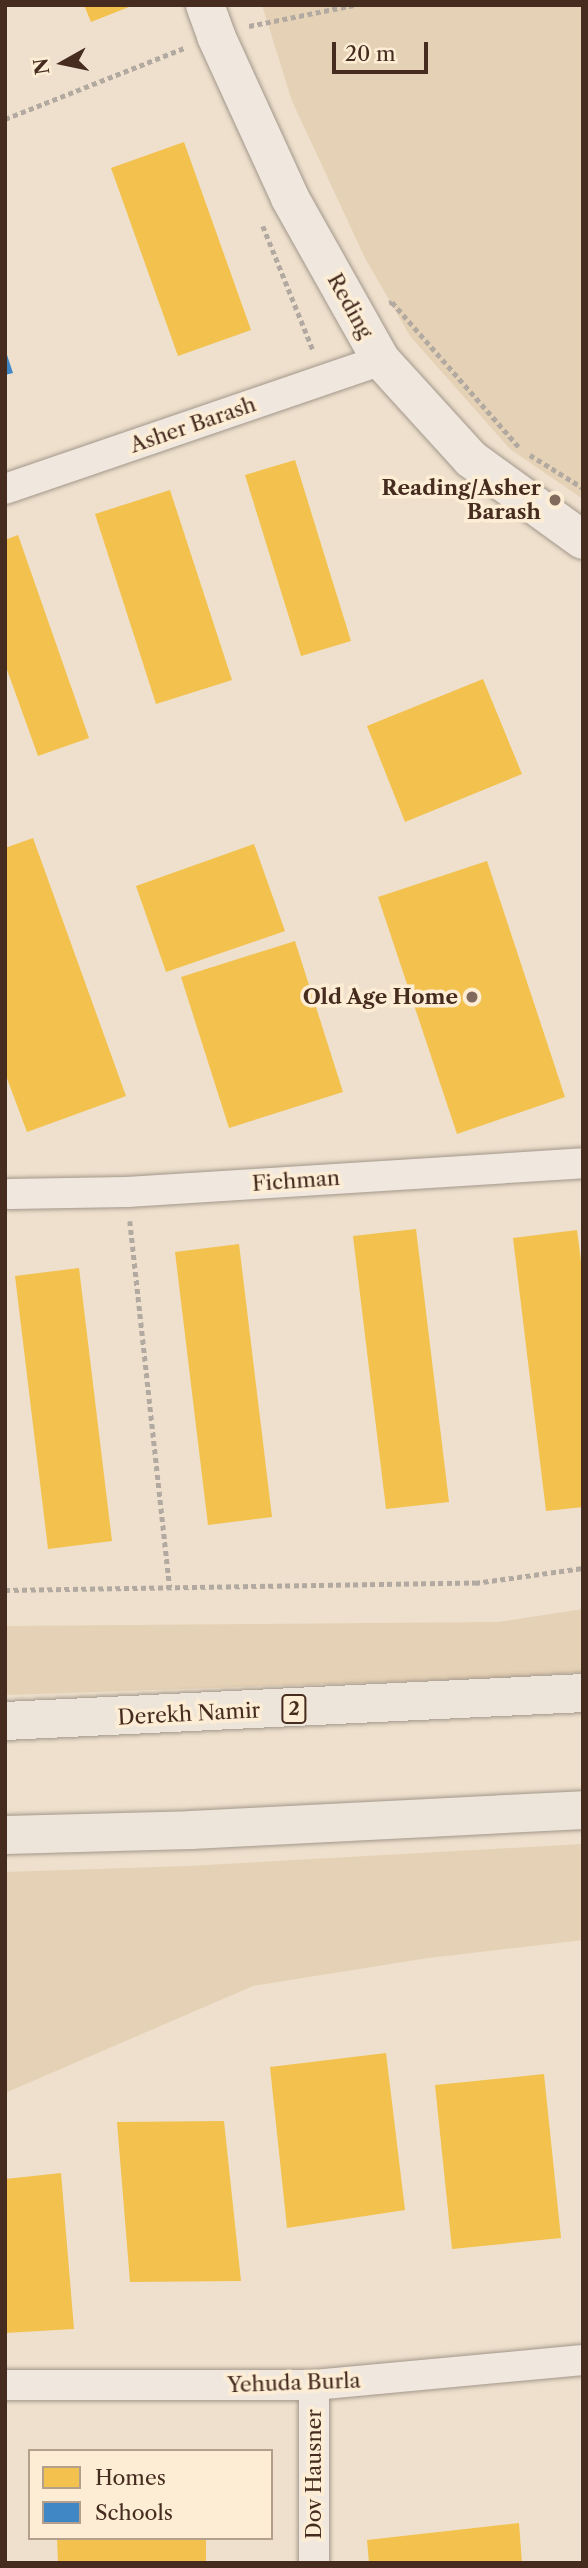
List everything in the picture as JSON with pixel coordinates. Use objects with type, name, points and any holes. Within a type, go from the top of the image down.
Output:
[{"type":"highway","name":"Derekh Namir","points":[[5,1721],[583,1693]]},
{"type":"highway","points":[[5,1835],[191,1830],[583,1810]]},
{"type":"street","name":"Reding","points":[[210,21],[290,198],[381,360],[471,459],[583,540]]},
{"type":"street","name":"Asher Barash","points":[[5,489],[381,360]]},
{"type":"street","name":"Fichman","points":[[10,1194],[127,1192],[583,1163]]},
{"type":"street","name":"Yehuda Burla","points":[[5,2385],[314,2385],[583,2360]]},
{"type":"street","name":"Dov Hausner","points":[[314,2385],[314,2563]]},
{"type":"path","points":[[5,119],[210,21],[250,26],[354,5]]},
{"type":"path","points":[[127,1192],[170,1588]]},
{"type":"path","points":[[5,1590],[475,1583],[583,1568]]},
{"type":"shaded area","points":[[262,5],[583,5],[583,499],[510,449],[410,336],[365,258],[292,101]]},
{"type":"shaded area","points":[[583,1609],[583,1672],[506,1678],[5,1695],[5,1626],[498,1622]]},
{"type":"shaded area","points":[[583,1844],[583,1940],[428,1958],[253,1986],[5,2093],[5,1872],[189,1866]]},
{"type":"building: Homes","points":[[84,5],[134,5],[91,22]]},
{"type":"building: Homes","points":[[184,142],[251,330],[178,356],[111,168]]},
{"type":"building: Homes","points":[[295,460],[351,641],[301,656],[245,475]]},
{"type":"building: Homes","points":[[170,490],[232,680],[156,704],[95,514]]},
{"type":"building: Homes","points":[[18,535],[89,738],[38,756],[5,664],[5,540]]},
{"type":"building: Homes","points":[[483,679],[522,774],[405,822],[367,726]]},
{"type":"building: Homes","points":[[33,838],[126,1096],[27,1132],[5,1073],[5,848]]},
{"type":"building: Homes","points":[[254,844],[285,931],[166,972],[136,886]]},
{"type":"building: Homes","name":"Old Age Home","points":[[487,861],[565,1097],[457,1134],[378,897]]},
{"type":"building: Homes","name":"Old Age Home","points":[[295,941],[343,1092],[229,1128],[181,977]]},
{"type":"building: Homes","points":[[416,1229],[449,1502],[386,1509],[353,1236]]},
{"type":"building: Homes","points":[[577,1230],[583,1277],[583,1507],[546,1511],[513,1238]]},
{"type":"building: Homes","points":[[239,1244],[272,1517],[208,1525],[175,1252]]},
{"type":"building: Homes","points":[[79,1268],[112,1541],[48,1549],[15,1276]]},
{"type":"building: Homes","points":[[386,2053],[405,2210],[287,2228],[270,2067]]},
{"type":"building: Homes","points":[[544,2074],[561,2238],[452,2249],[435,2085]]},
{"type":"building: Homes","points":[[224,2121],[241,2281],[130,2282],[117,2122]]},
{"type":"building: Homes","points":[[61,2173],[74,2329],[5,2333],[5,2179]]},
{"type":"building: Homes","points":[[519,2523],[522,2563],[369,2563],[367,2540]]},
{"type":"building: Homes","points":[[57,2540],[206,2540],[206,2563],[58,2563]]},
{"type":"building: Schools","points":[[5,349],[13,373],[5,375]]},
{"type":"place","name":"Reading/Asher Barash","points":[[555,500]]},
{"type":"place","name":"Old Age Home","points":[[472,997]]}]
